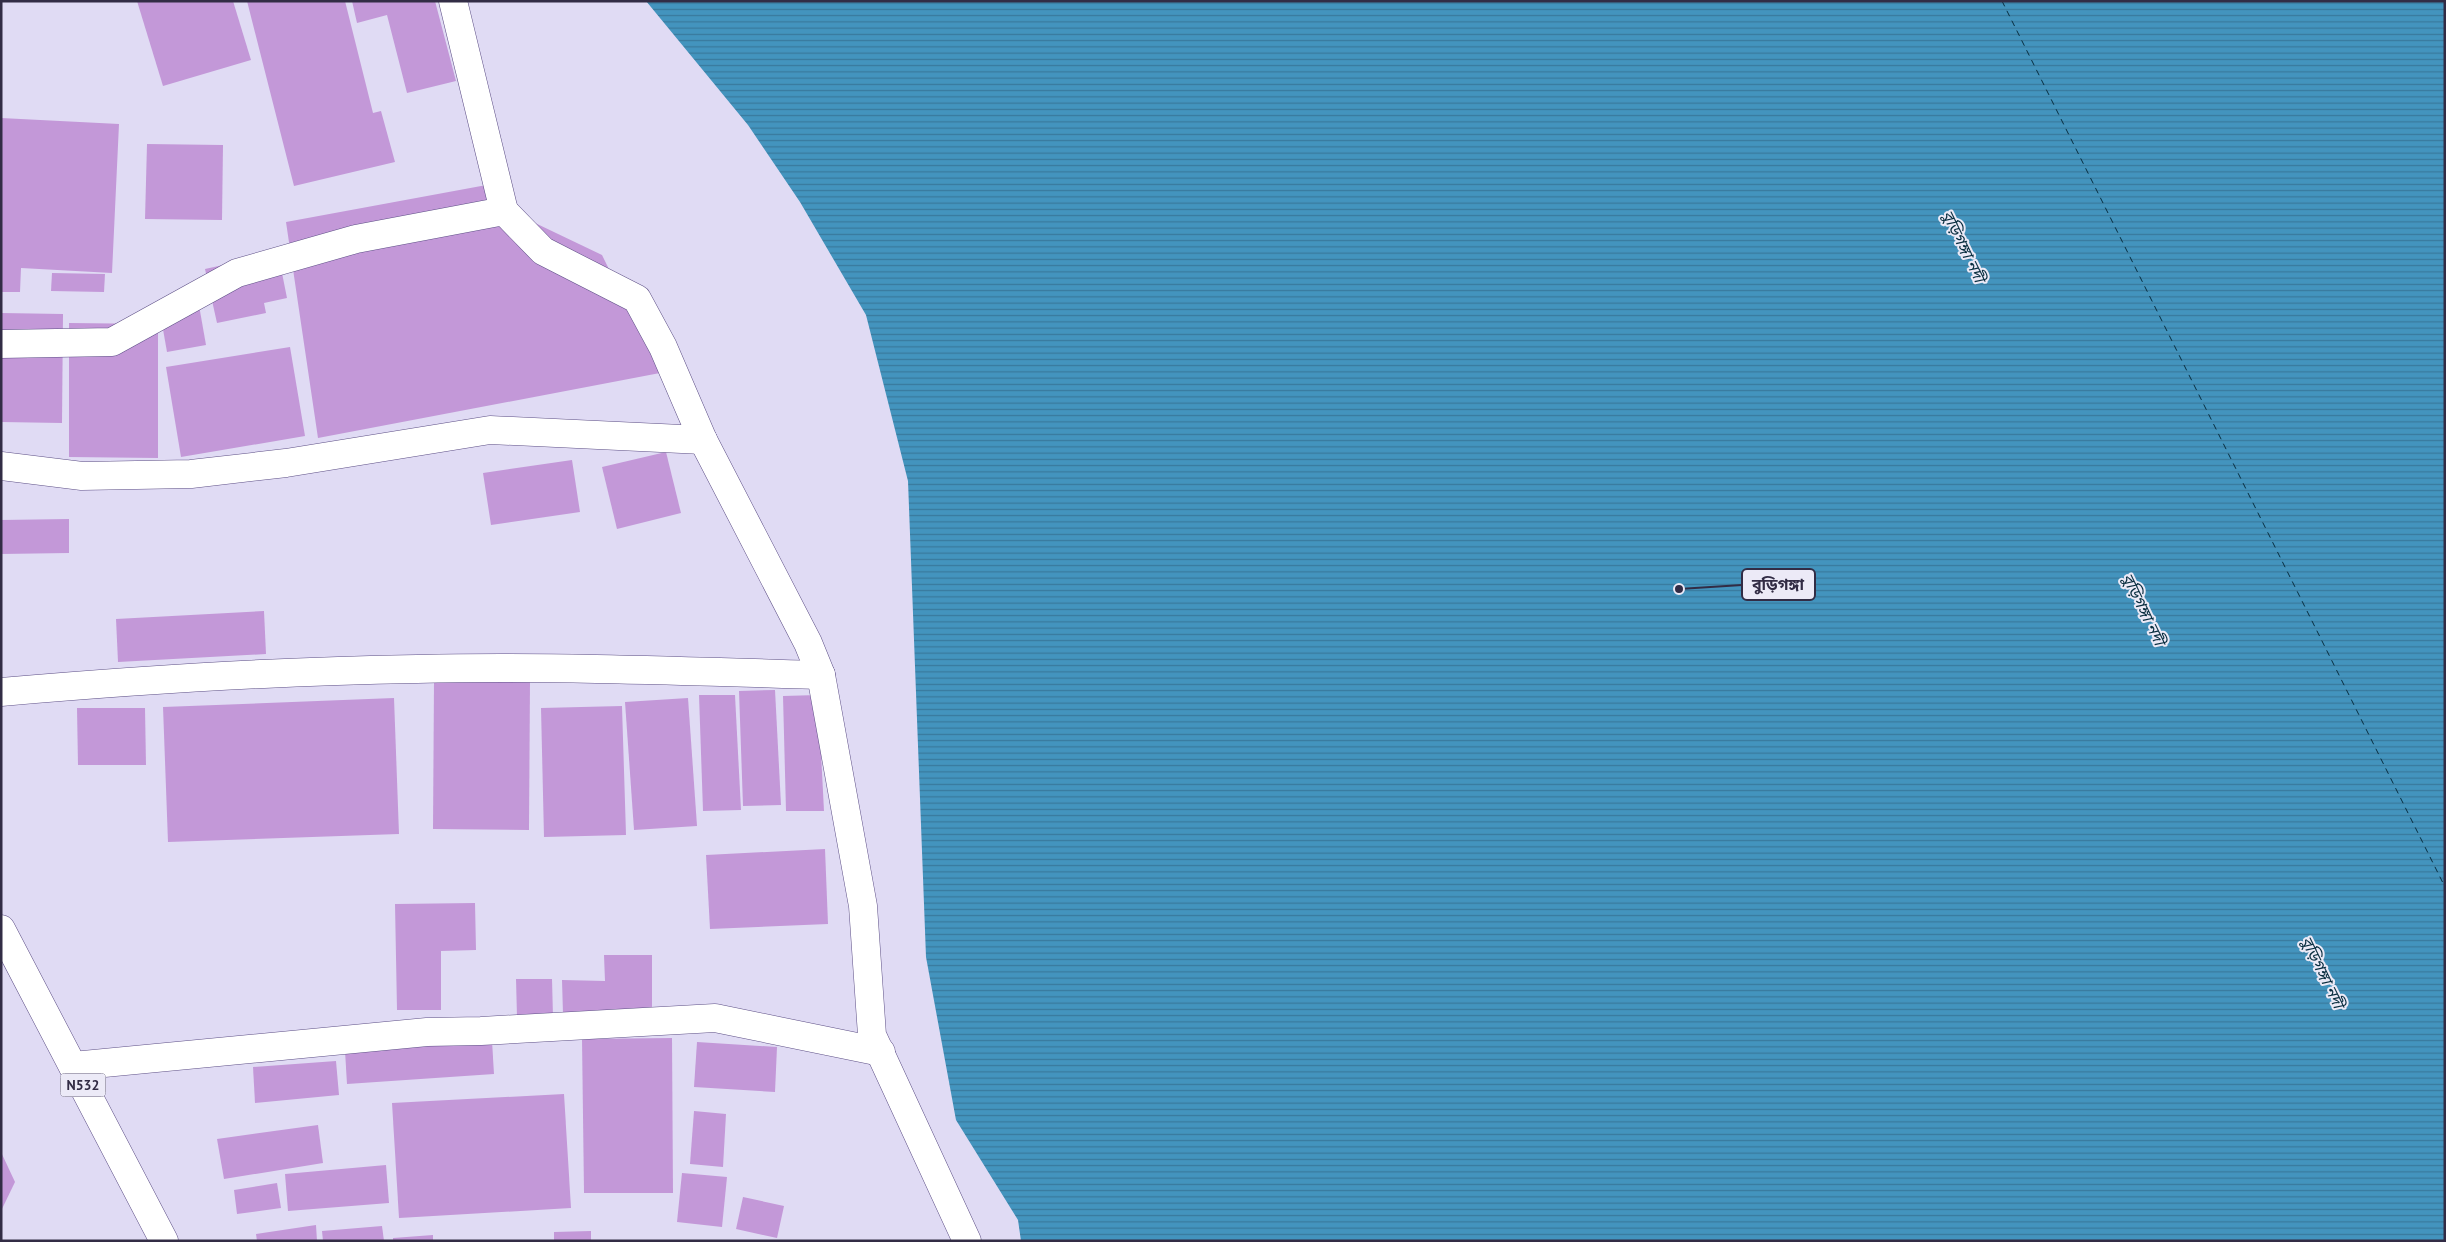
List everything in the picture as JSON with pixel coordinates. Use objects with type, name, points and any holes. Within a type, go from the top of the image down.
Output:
[{"type":"main road","points":[[453,1],[504,211],[543,251],[637,299],[663,347],[703,440],[808,643],[821,675],[863,906],[872,1035],[967,1241]]},
{"type":"main road","points":[[1,344],[112,342],[237,273],[356,239],[504,211]]},
{"type":"main road","points":[[1,466],[82,476],[191,474],[286,463],[490,430],[703,440]]},
{"type":"main road","points":[[1,692],[154,679],[416,669],[608,668],[821,675]]},
{"type":"main road","name":"N532","points":[[1,929],[164,1241]]},
{"type":"main road","points":[[73,1066],[427,1032],[481,1031],[715,1018],[881,1052]]},
{"type":"water","name":"বুড়িগঙ্গা নদী","points":[[646,1],[2445,1],[2445,1241],[1021,1241],[1018,1220],[956,1120],[926,957],[908,481],[866,315],[800,202],[748,125]]},
{"type":"building","points":[[137,1],[233,1],[251,60],[163,86]]},
{"type":"building","points":[[247,1],[345,1],[373,113],[381,111],[395,162],[294,186]]},
{"type":"building","points":[[352,1],[435,1],[456,81],[407,93],[387,15],[357,23]]},
{"type":"building","points":[[1,118],[119,124],[112,273],[21,268],[20,292],[1,292]]},
{"type":"building","points":[[147,144],[223,145],[222,220],[145,219]]},
{"type":"building","points":[[492,184],[533,222],[602,255],[660,373],[318,438],[286,222]]},
{"type":"building","points":[[278,253],[287,298],[264,303],[266,313],[217,323],[205,269]]},
{"type":"building","points":[[52,273],[105,274],[104,292],[51,291]]},
{"type":"building","points":[[197,294],[206,345],[167,352],[158,301]]},
{"type":"building","points":[[1,313],[63,314],[62,423],[1,422]]},
{"type":"building","points":[[69,323],[158,324],[158,458],[69,457]]},
{"type":"building","points":[[290,347],[305,436],[181,457],[166,367]]},
{"type":"building","points":[[666,452],[681,513],[617,529],[602,467]]},
{"type":"building","points":[[572,460],[580,512],[491,525],[483,473]]},
{"type":"building","points":[[69,519],[69,553],[1,554],[1,520]]},
{"type":"building","points":[[264,611],[266,654],[118,662],[116,619]]},
{"type":"building","points":[[434,681],[530,682],[529,830],[433,829]]},
{"type":"building","points":[[775,690],[781,805],[743,806],[739,691]]},
{"type":"building","points":[[699,695],[735,695],[741,810],[703,811]]},
{"type":"building","points":[[818,695],[824,811],[786,811],[783,696]]},
{"type":"building","points":[[394,698],[399,834],[168,842],[163,707]]},
{"type":"building","points":[[688,698],[697,826],[634,830],[625,702]]},
{"type":"building","points":[[622,706],[626,835],[544,837],[541,708]]},
{"type":"building","points":[[77,708],[145,708],[146,765],[78,765]]},
{"type":"building","points":[[825,849],[828,924],[710,929],[706,855]]},
{"type":"building","points":[[475,903],[476,950],[441,951],[441,1010],[397,1010],[395,904]]},
{"type":"building","points":[[604,955],[652,955],[652,1013],[563,1014],[562,980],[605,981]]},
{"type":"building","points":[[516,979],[552,979],[553,1017],[517,1017]]},
{"type":"building","points":[[672,1038],[673,1193],[584,1193],[582,1039]]},
{"type":"building","points":[[492,1041],[494,1074],[347,1084],[345,1051]]},
{"type":"building","points":[[697,1042],[777,1047],[775,1092],[694,1087]]},
{"type":"building","points":[[336,1061],[339,1095],[255,1103],[253,1067]]},
{"type":"building","points":[[564,1094],[571,1208],[399,1218],[392,1103]]},
{"type":"building","points":[[694,1111],[726,1114],[723,1167],[690,1164]]},
{"type":"building","points":[[318,1125],[323,1163],[224,1179],[217,1139]]},
{"type":"building","points":[[1,1152],[15,1182],[1,1211]]},
{"type":"building","points":[[386,1165],[389,1203],[288,1211],[285,1174]]},
{"type":"building","points":[[682,1173],[727,1177],[722,1227],[677,1222]]},
{"type":"building","points":[[277,1183],[281,1208],[237,1214],[234,1190]]},
{"type":"building","points":[[743,1197],[784,1206],[777,1238],[736,1229]]},
{"type":"building","points":[[316,1225],[317,1241],[257,1241],[256,1234]]},
{"type":"building","points":[[382,1226],[384,1241],[323,1241],[322,1231]]},
{"type":"building","points":[[591,1231],[591,1241],[554,1241],[554,1232]]},
{"type":"building","points":[[433,1235],[433,1241],[393,1241],[393,1238]]},
{"type":"ferry route","points":[[2002,1],[2445,887]]},
{"type":"place","name":"বুড়িগঙ্গা","points":[[1679,589]]}]
